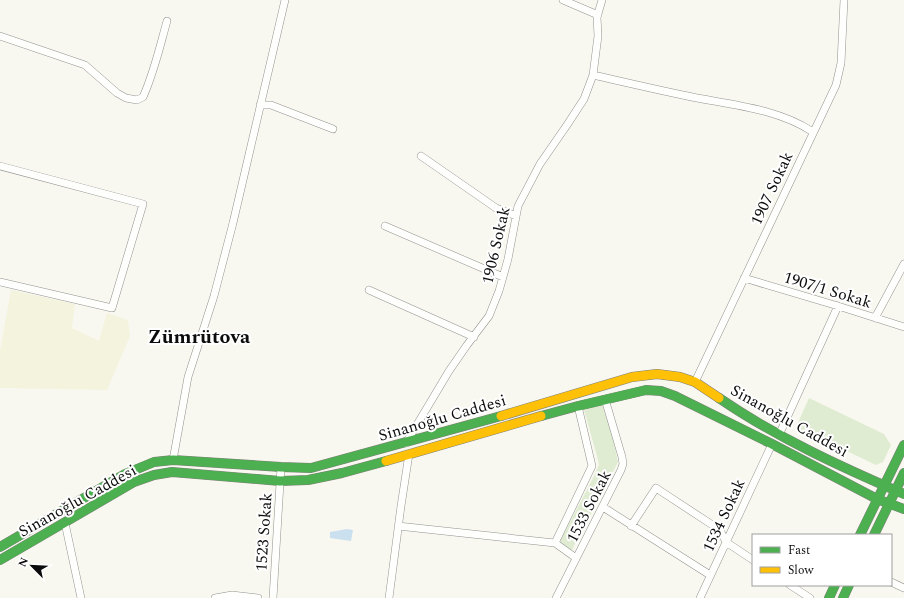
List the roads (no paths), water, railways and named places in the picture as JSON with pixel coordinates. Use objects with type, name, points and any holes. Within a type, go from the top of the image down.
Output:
[{"type":"main road","name":"Si̇nanoğlu Caddesi","points":[[0,548],[125,474],[154,462],[173,460],[311,468],[339,462],[495,418],[632,377],[657,374],[680,377],[695,382],[736,410],[780,435],[865,477],[900,492]]},
{"type":"main road","name":"Si̇nanoğlu Caddesi","points":[[0,560],[134,482],[154,475],[172,472],[280,481],[308,480],[342,473],[578,406],[646,390],[661,391],[675,396],[772,444],[877,499],[904,509]]},
{"type":"main road","points":[[860,534],[904,445]]},
{"type":"main road","points":[[874,534],[889,504],[900,492],[904,473]]},
{"type":"main road","points":[[829,598],[835,586]]},
{"type":"main road","points":[[843,598],[849,586]]},
{"type":"street","points":[[173,460],[188,377],[214,296],[233,223],[285,0]]},
{"type":"street","points":[[563,0],[598,15]]},
{"type":"street","name":"1906 Sokak","points":[[406,443],[449,372],[490,316],[499,292],[508,259],[518,206],[540,164],[584,99],[593,75],[598,36],[598,15],[602,0]]},
{"type":"street","name":"1907 Sokak","points":[[695,382],[836,85],[841,63],[844,0]]},
{"type":"street","points":[[0,36],[85,65],[117,92],[126,98],[137,100],[143,97],[145,93],[167,21]]},
{"type":"street","points":[[593,75],[755,109],[793,120],[813,132]]},
{"type":"street","points":[[260,105],[271,105],[333,129]]},
{"type":"street","points":[[421,156],[496,208],[516,216]]},
{"type":"street","points":[[0,166],[143,204],[112,308],[0,282]]},
{"type":"street","points":[[385,226],[503,277]]},
{"type":"street","points":[[875,318],[904,264]]},
{"type":"street","name":"1907/1 Sokak","points":[[744,278],[904,327]]},
{"type":"street","points":[[369,290],[474,337]]},
{"type":"street","points":[[780,435],[838,306]]},
{"type":"street","name":"1533 Sokak","points":[[556,598],[603,508],[623,464],[605,399]]},
{"type":"street","points":[[554,543],[592,466],[578,406]]},
{"type":"street","name":"1534 Sokak","points":[[700,598],[772,444]]},
{"type":"street","points":[[389,598],[408,454]]},
{"type":"street","name":"1523 Sokak","points":[[273,598],[281,467]]},
{"type":"street","points":[[631,526],[656,488],[720,530],[726,542],[752,559]]},
{"type":"street","points":[[603,508],[710,575]]},
{"type":"street","points":[[65,523],[81,598]]},
{"type":"street","points":[[398,526],[554,543],[576,558]]},
{"type":"street","points":[[892,582],[904,588]]},
{"type":"street","points":[[792,586],[810,598]]},
{"type":"street","points":[[215,598],[232,595],[258,598]]},
{"type":"water","points":[[347,529],[353,530],[351,541],[330,538],[330,532]]},
{"type":"district","name":"Zümrütova","points":[[199,336]]}]
